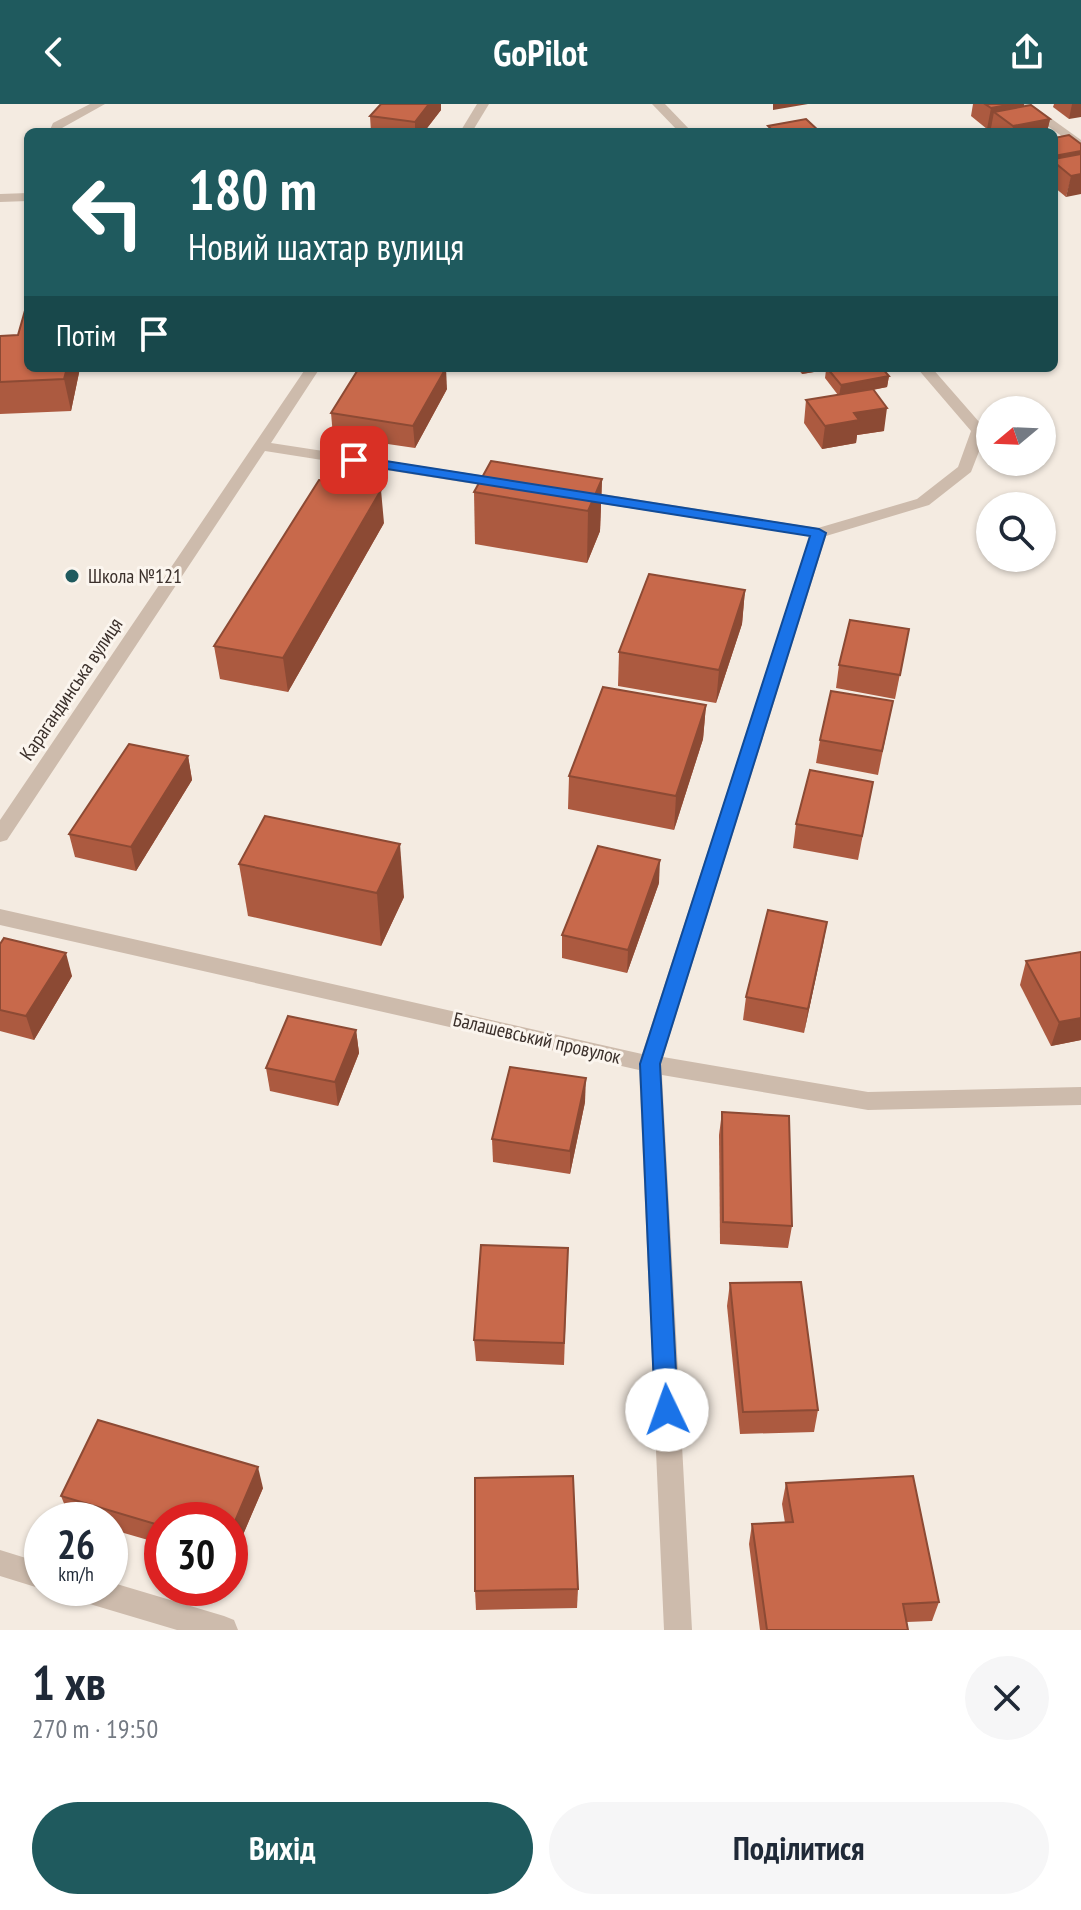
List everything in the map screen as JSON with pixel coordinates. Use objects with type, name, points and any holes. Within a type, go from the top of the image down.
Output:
[{"type":"street","points":[[56,128],[99,104]]},
{"type":"street","points":[[468,128],[483,104]]},
{"type":"street","points":[[658,104],[682,128]]},
{"type":"street","points":[[1023,104],[1056,128]]},
{"type":"street","points":[[1058,129],[1081,146]]},
{"type":"street","points":[[0,198],[24,197]]},
{"type":"street","name":"Карагандинська вулиця","points":[[0,835],[310,372]]},
{"type":"street","points":[[555,492],[819,533],[923,502],[965,469],[979,431],[927,372]]},
{"type":"street","points":[[261,446],[524,487]]},
{"type":"street","points":[[678,1630],[650,1064],[819,533]]},
{"type":"street","name":"Балашевський провулок","points":[[0,917],[650,1064],[868,1101],[1081,1096]]},
{"type":"street","points":[[0,1563],[24,1570]]},
{"type":"street","points":[[128,1601],[224,1630]]},
{"type":"building","points":[[381,104],[429,104],[415,122],[370,116]]},
{"type":"building","points":[[985,104],[1013,104],[991,108]]},
{"type":"building","points":[[1031,105],[1050,119],[1013,126],[994,112]]},
{"type":"building","points":[[806,119],[816,128],[770,128],[768,126]]},
{"type":"building","points":[[1069,135],[1081,144],[1081,151],[1058,155],[1058,137]]},
{"type":"building","points":[[1081,154],[1081,174],[1071,176],[1058,165],[1058,158]]},
{"type":"building","points":[[24,314],[24,372],[66,372],[64,379],[0,382],[0,336],[18,335]]},
{"type":"building","points":[[357,372],[444,372],[413,426],[331,413]]},
{"type":"building","points":[[830,372],[886,372],[889,376],[841,385]]},
{"type":"building","points":[[873,389],[887,408],[854,413],[859,420],[825,426],[806,400]]},
{"type":"building","points":[[491,461],[602,479],[588,511],[474,492]]},
{"type":"building","points":[[319,480],[381,490],[283,658],[214,646]]},
{"type":"building","points":[[649,574],[745,590],[719,670],[619,652]]},
{"type":"building","points":[[850,620],[909,629],[900,675],[839,665]]},
{"type":"building","points":[[603,687],[706,705],[676,796],[569,776]]},
{"type":"building","points":[[831,691],[893,701],[882,751],[820,740]]},
{"type":"building","points":[[129,744],[188,756],[131,847],[69,834]]},
{"type":"building","points":[[810,770],[873,782],[862,836],[796,824]]},
{"type":"building","points":[[265,816],[400,844],[377,893],[239,864]]},
{"type":"building","points":[[598,846],[660,860],[628,950],[562,935]]},
{"type":"building","points":[[768,910],[827,922],[808,1009],[746,997]]},
{"type":"building","points":[[4,938],[66,953],[26,1016],[0,1010],[0,944]]},
{"type":"building","points":[[1081,952],[1081,1018],[1059,1022],[1026,961]]},
{"type":"building","points":[[288,1016],[356,1030],[335,1082],[266,1068]]},
{"type":"building","points":[[510,1067],[586,1078],[570,1151],[492,1139]]},
{"type":"building","points":[[722,1112],[789,1116],[792,1226],[723,1222]]},
{"type":"building","points":[[481,1245],[568,1248],[564,1343],[474,1340]]},
{"type":"building","points":[[801,1282],[818,1410],[743,1412],[730,1283]]},
{"type":"building","points":[[98,1420],[258,1467],[243,1502],[144,1502],[144,1521],[128,1516],[128,1502],[81,1502],[61,1496]]},
{"type":"building","points":[[573,1476],[578,1589],[475,1591],[475,1478]]},
{"type":"building","points":[[913,1476],[939,1602],[903,1604],[908,1630],[767,1630],[752,1524],[793,1522],[786,1483]]},
{"type":"place","name":"Школа №121","points":[[72,576]]},
{"type":"route","points":[[354,460],[819,533],[650,1064],[667,1410]]}]
